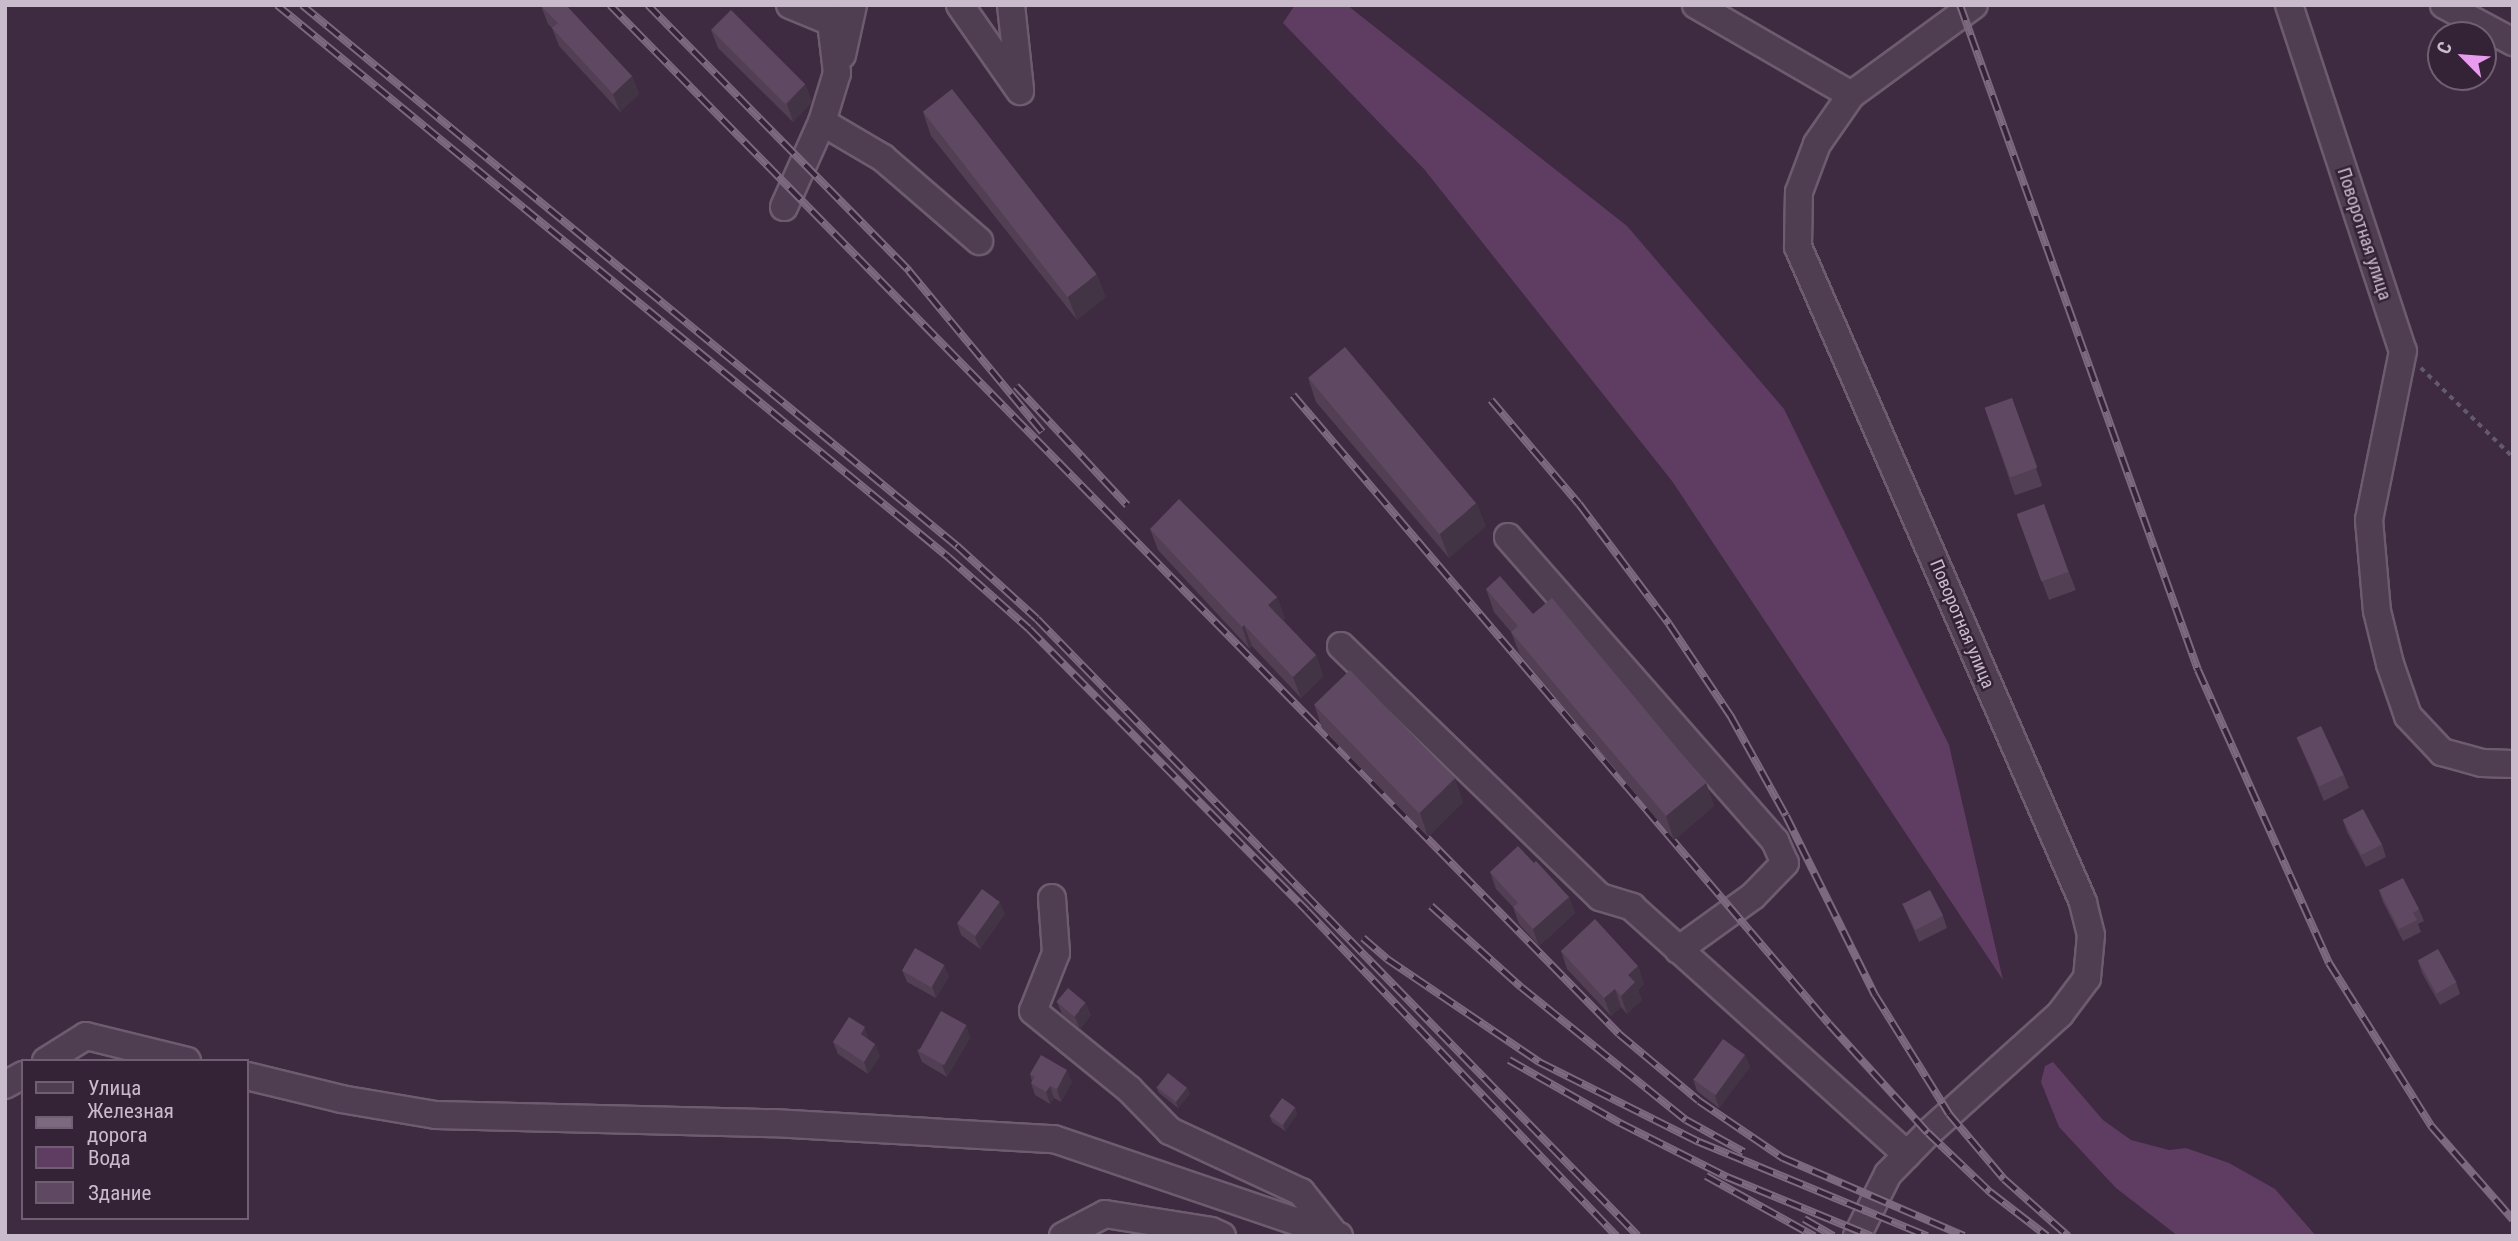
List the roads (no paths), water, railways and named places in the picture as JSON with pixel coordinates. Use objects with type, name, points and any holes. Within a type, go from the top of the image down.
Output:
[{"type":"street","points":[[790,5],[828,13],[837,73]]},
{"type":"street","points":[[784,207],[822,122],[853,5]]},
{"type":"street","points":[[960,5],[1020,91],[1011,5]]},
{"type":"street","points":[[1696,5],[1851,95]]},
{"type":"street","name":"Поворотная улица","points":[[1857,1236],[1888,1174],[2060,1014],[2087,978],[2091,935],[2083,902],[1798,247],[1799,192],[1817,144],[1851,95],[1974,5]]},
{"type":"street","name":"Поворотная улица","points":[[2289,5],[2403,351],[2369,520],[2377,611],[2390,664],[2408,716],[2441,752],[2482,763],[2513,764]]},
{"type":"street","points":[[2444,5],[2513,42]]},
{"type":"street","points":[[822,122],[883,158],[979,241]]},
{"type":"street","points":[[1508,537],[1775,842],[1785,863],[1753,896],[1678,950]]},
{"type":"street","points":[[1341,646],[1600,897],[1632,907],[1907,1155]]},
{"type":"street","points":[[1052,898],[1056,953],[1033,1011],[1129,1089],[1170,1131],[1301,1192],[1336,1234]]},
{"type":"street","points":[[49,1059],[86,1036],[179,1059]]},
{"type":"street","points":[[5,1085],[21,1076]]},
{"type":"street","points":[[248,1076],[341,1099],[436,1115],[773,1123],[1054,1139],[1336,1234]]},
{"type":"street","points":[[1063,1236],[1105,1214],[1211,1231],[1222,1236]]},
{"type":"water","points":[[1295,5],[1347,5],[1627,226],[1784,409],[1949,745],[2003,980],[1672,481],[1424,169],[1283,23]]},
{"type":"water","points":[[2053,1062],[2103,1120],[2131,1140],[2169,1150],[2186,1148],[2229,1163],[2275,1189],[2316,1236],[2178,1236],[2116,1188],[2059,1127],[2041,1082],[2045,1066]]},
{"type":"railway","points":[[277,5],[948,557],[1029,629],[1307,911],[1617,1236]]},
{"type":"railway","points":[[302,5],[957,546],[1037,619],[1638,1236]]},
{"type":"railway","points":[[610,5],[1619,1034],[1699,1101],[1783,1158],[1964,1236]]},
{"type":"railway","points":[[648,5],[909,271],[1042,432]]},
{"type":"railway","points":[[1960,5],[2198,670],[2329,963],[2432,1127],[2513,1220]]},
{"type":"railway","points":[[1016,386],[1127,505]]},
{"type":"railway","points":[[1293,395],[1829,1024],[1928,1133],[1990,1192],[2047,1236]]},
{"type":"railway","points":[[1491,400],[1579,504],[1669,624],[1730,715],[1786,816],[1875,995],[1949,1114],[2004,1179],[2068,1236]]},
{"type":"railway","points":[[1431,906],[1521,987],[1686,1120],[1744,1152]]},
{"type":"railway","points":[[1363,938],[1387,959],[1539,1062],[1699,1142],[1927,1236]]},
{"type":"railway","points":[[1509,1060],[1620,1123],[1727,1177],[1871,1236]]},
{"type":"railway","points":[[1706,1176],[1814,1236]]},
{"type":"railway","points":[[1804,1219],[1834,1236]]}]
